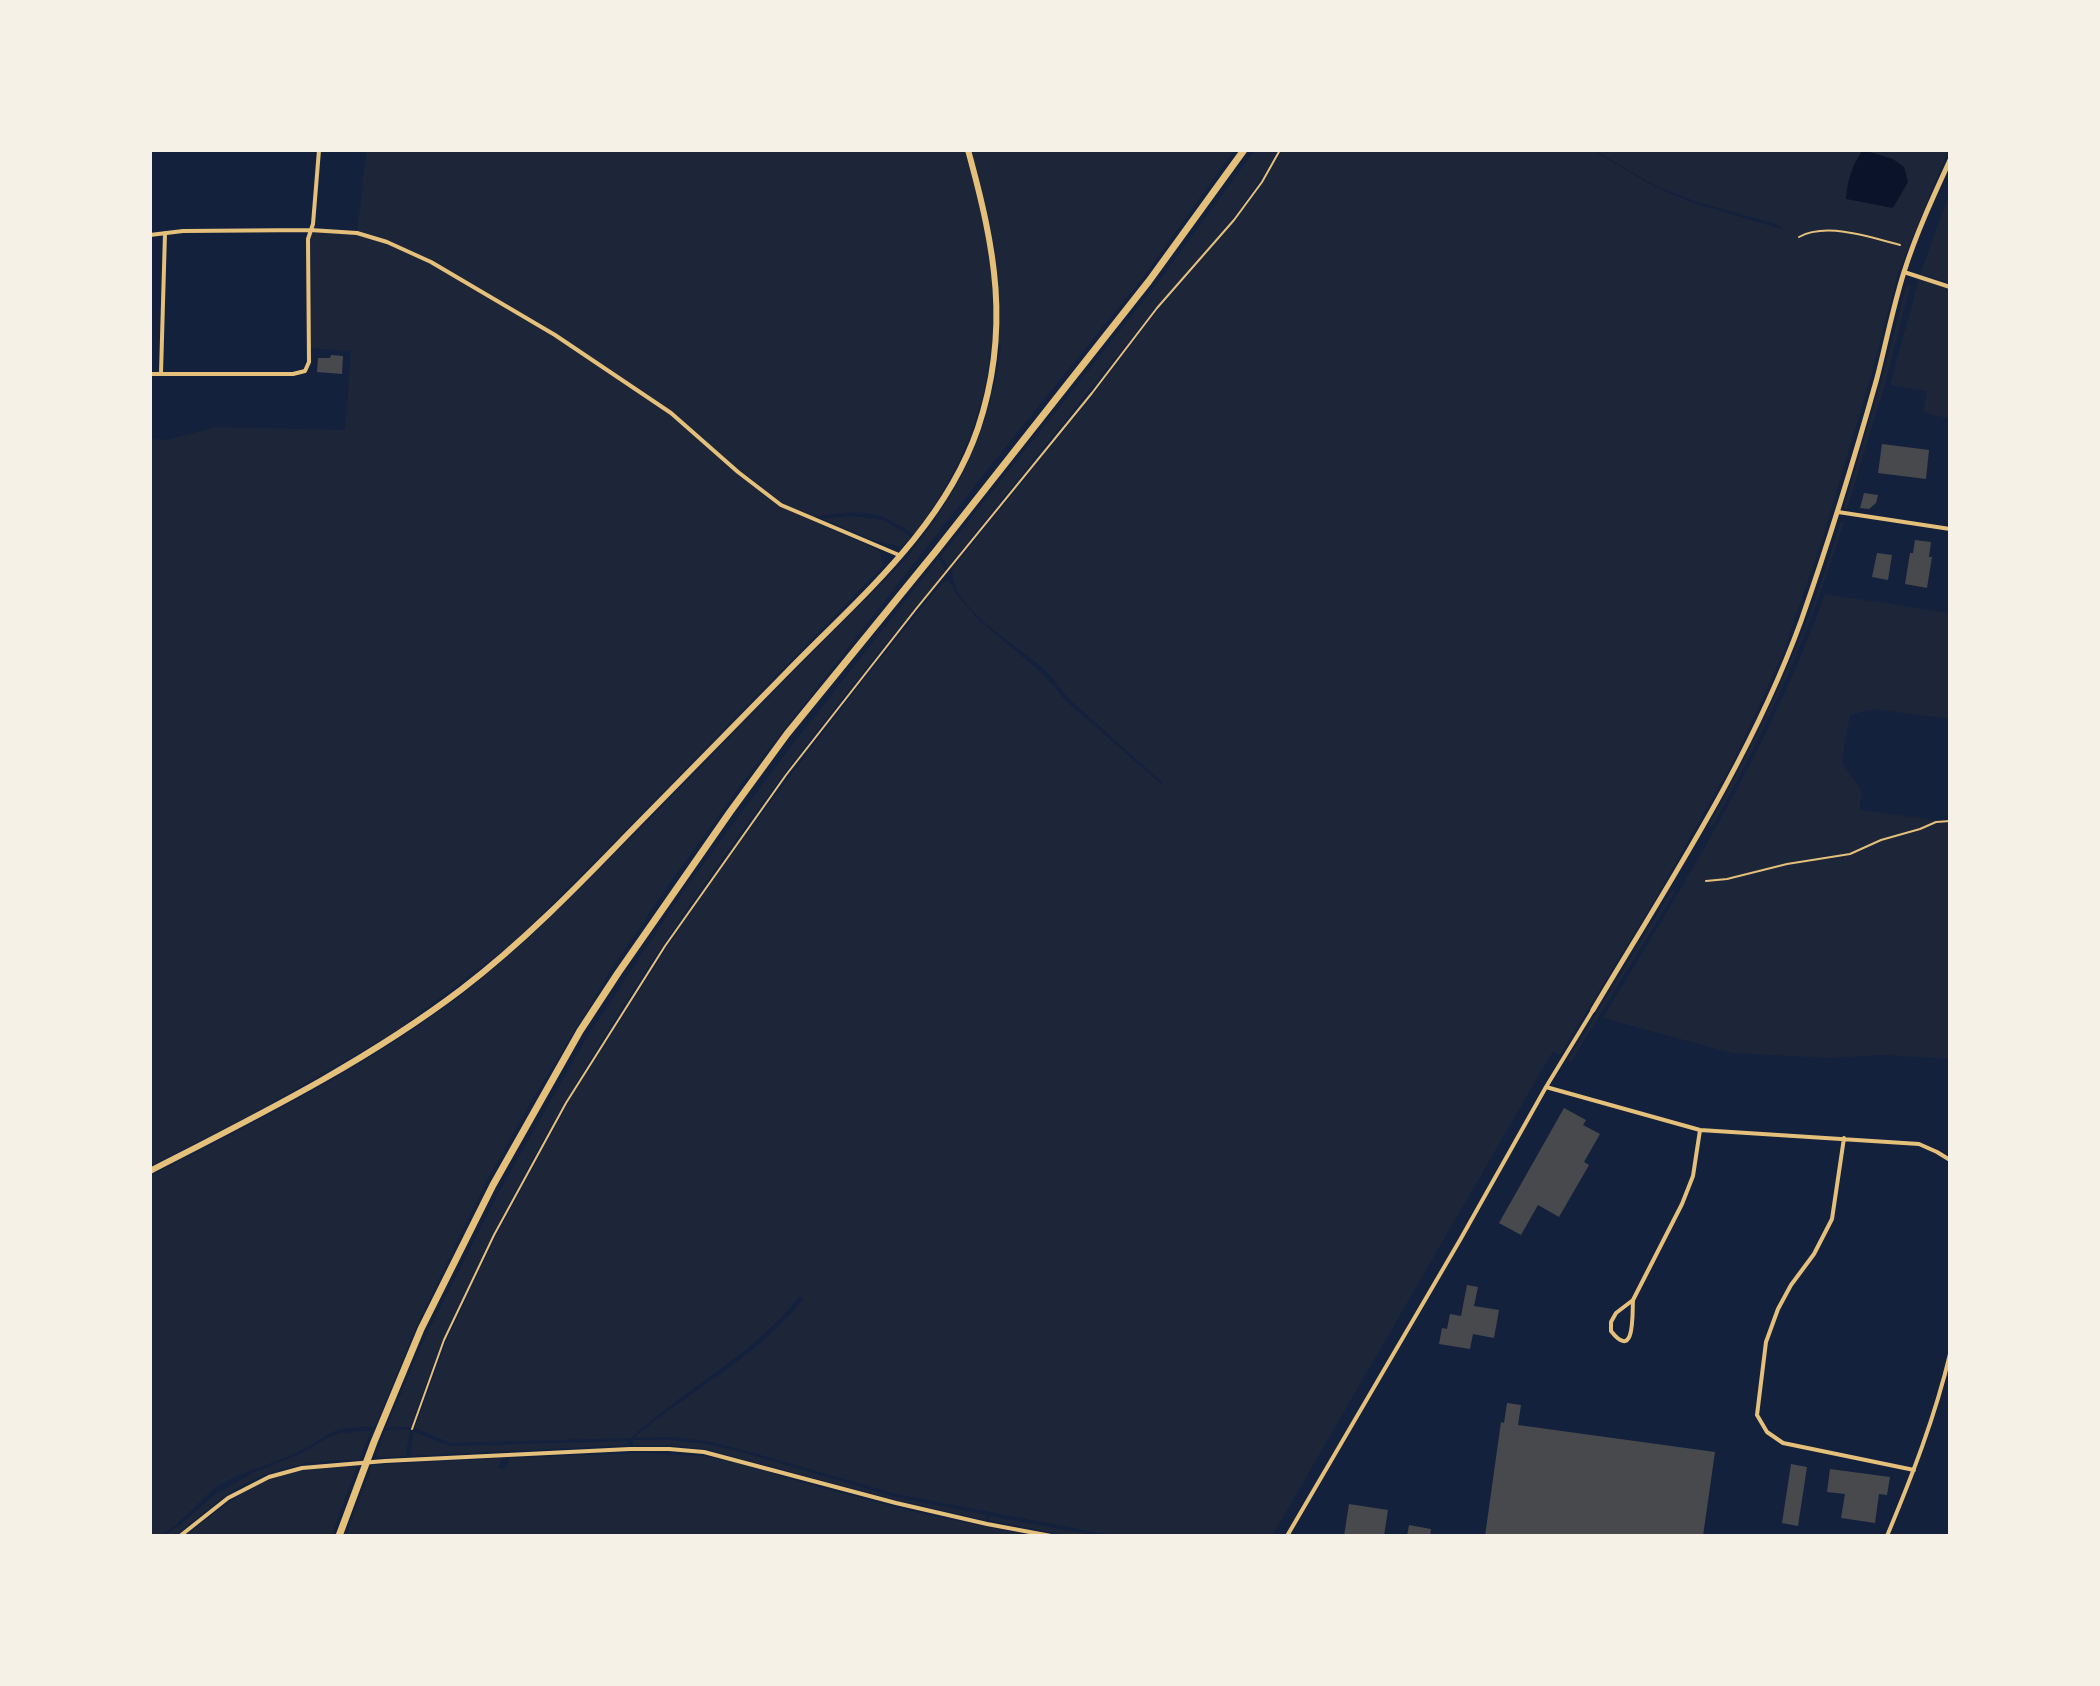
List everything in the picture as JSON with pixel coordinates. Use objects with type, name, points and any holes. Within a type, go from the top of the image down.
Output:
[{"type":"highway","points":[[339,1536],[421,1329],[493,1185],[580,1031],[787,734],[1149,281],[1244,150]]},
{"type":"main road","points":[[150,1171],[359,1059],[463,988],[509,950],[585,878],[858,601],[917,536],[962,467],[977,430],[993,367],[997,283],[990,236],[968,150]]},
{"type":"street","points":[[150,374],[293,374],[305,371],[309,362],[307,262],[319,150]]},
{"type":"street","points":[[1287,1536],[1740,759],[1800,624],[1877,377],[1904,272],[1950,160]]},
{"type":"street","points":[[150,235],[183,231],[310,230],[357,233],[387,242],[431,262],[555,335],[671,413],[781,505],[899,555]]},
{"type":"street","points":[[161,373],[165,233]]},
{"type":"street","points":[[1904,272],[1950,287]]},
{"type":"street","points":[[1837,512],[1950,529]]},
{"type":"street","points":[[1546,1087],[1700,1130],[1919,1144],[1950,1160]]},
{"type":"street","points":[[1633,1300],[1633,1331],[1622,1340],[1611,1331],[1611,1322],[1616,1313],[1633,1300],[1682,1204],[1693,1176],[1700,1130]]},
{"type":"street","points":[[1844,1138],[1832,1219],[1814,1254],[1778,1309],[1766,1342],[1757,1415],[1767,1432],[1783,1443],[1914,1470]]},
{"type":"street","points":[[1887,1536],[1914,1470],[1950,1354]]},
{"type":"street","points":[[1942,1386],[1950,1387]]},
{"type":"street","points":[[180,1536],[228,1498],[269,1477],[302,1468],[391,1460],[630,1449],[704,1452],[896,1503],[1051,1536]]},
{"type":"path","points":[[412,1429],[444,1340],[494,1235],[566,1103],[665,946],[733,849],[862,677],[1157,308],[1234,220],[1262,182],[1280,150]]},
{"type":"path","points":[[1799,237],[1808,231],[1822,229],[1900,245]]},
{"type":"path","points":[[1706,881],[1850,854],[1881,840],[1936,822],[1950,821]]},
{"type":"shaded area","points":[[367,150],[1234,150],[1144,276],[742,783],[611,970],[486,1182],[416,1327],[375,1427],[338,1430],[305,1449],[234,1477],[214,1489],[176,1525],[159,1535],[150,1536],[150,1176],[311,1092],[389,1045],[464,993],[553,915],[905,560],[924,536],[941,512],[969,460],[990,404],[1001,345],[993,341],[984,390],[965,448],[937,500],[914,534],[868,513],[814,517],[812,521],[879,550],[883,566],[508,947],[393,1033],[247,1117],[150,1166],[150,439],[167,440],[216,427],[345,430],[351,351],[309,348],[307,262],[310,230],[357,232]]},
{"type":"shaded area","points":[[1255,150],[1279,150],[1222,232],[1156,307],[947,568],[940,557],[1156,285]]},
{"type":"shaded area","points":[[1282,150],[1592,150],[1655,187],[1693,203],[1781,229],[1776,224],[1694,201],[1656,186],[1594,150],[1948,150],[1898,273],[1822,540],[1782,656],[1735,758],[1658,894],[1560,1055],[1553,1052],[1539,1075],[1272,1536],[1115,1536],[896,1494],[707,1441],[671,1437],[634,1438],[766,1338],[803,1299],[800,1296],[741,1354],[631,1438],[450,1443],[415,1428],[446,1342],[496,1236],[568,1103],[667,947],[734,850],[942,583],[949,581],[957,595],[980,621],[1043,674],[1065,700],[1162,785],[1070,700],[1046,671],[974,612],[962,599],[952,569],[1158,310],[1235,221]]},
{"type":"shaded area","points":[[1863,150],[1893,159],[1904,167],[1908,182],[1893,208],[1846,199],[1851,173]]},
{"type":"shaded area","points":[[1950,192],[1950,283],[1920,274]]},
{"type":"shaded area","points":[[1919,278],[1950,289],[1950,419],[1923,412],[1927,391],[1890,385]]},
{"type":"shaded area","points":[[1911,284],[1847,509],[1844,508],[1906,287]]},
{"type":"shaded area","points":[[849,516],[884,520],[911,537],[901,547],[873,540],[823,519]]},
{"type":"shaded area","points":[[1841,521],[1844,522],[1831,562],[1786,678],[1712,827],[1709,825],[1742,764],[1798,643]]},
{"type":"shaded area","points":[[938,559],[945,572],[802,751],[734,843],[668,937],[606,1034],[548,1132],[494,1233],[445,1336],[410,1427],[386,1428],[427,1333],[500,1190],[587,1037],[685,889],[796,740]]},
{"type":"shaded area","points":[[1825,594],[1950,613],[1950,719],[1873,709],[1850,715],[1842,762],[1861,790],[1860,810],[1950,822],[1950,1059],[1732,1053],[1603,1018],[1753,758],[1779,705]]},
{"type":"shaded area","points":[[1672,890],[1675,892],[1571,1062],[1568,1060]]},
{"type":"shaded area","points":[[385,1430],[410,1430],[406,1456],[376,1457]]},
{"type":"shaded area","points":[[371,1431],[359,1460],[308,1464],[258,1477],[228,1494],[174,1536],[163,1536],[217,1493],[255,1472],[302,1453],[329,1437]]},
{"type":"shaded area","points":[[414,1432],[450,1446],[628,1441],[628,1445],[410,1456]]},
{"type":"shaded area","points":[[633,1440],[707,1444],[895,1497],[987,1515],[986,1520],[896,1500],[705,1449],[633,1445]]},
{"type":"shaded area","points":[[639,1453],[703,1456],[739,1463],[910,1511],[1032,1536],[346,1536],[372,1465],[502,1458],[498,1468],[503,1469],[509,1458]]},
{"type":"shaded area","points":[[357,1466],[331,1536],[185,1536],[236,1498],[269,1480],[301,1471]]},
{"type":"shaded area","points":[[989,1516],[1098,1536],[1070,1536],[989,1520]]},
{"type":"building","points":[[331,355],[343,356],[342,374],[317,372],[318,358],[330,358]]},
{"type":"building","points":[[1882,444],[1929,450],[1926,479],[1878,473]]},
{"type":"building","points":[[1864,493],[1878,495],[1876,503],[1869,509],[1860,508]]},
{"type":"building","points":[[1915,540],[1931,542],[1927,588],[1905,584]]},
{"type":"building","points":[[1877,553],[1892,555],[1888,580],[1872,577]]},
{"type":"building","points":[[1564,1108],[1586,1120],[1583,1125],[1600,1134],[1584,1162],[1589,1165],[1559,1217],[1538,1205],[1521,1235],[1499,1223]]},
{"type":"building","points":[[1467,1285],[1478,1287],[1474,1306],[1499,1310],[1494,1338],[1473,1334],[1470,1349],[1439,1344],[1442,1328],[1447,1329],[1450,1314],[1461,1316]]},
{"type":"building","points":[[1507,1403],[1521,1405],[1518,1425],[1715,1452],[1703,1536],[1485,1536],[1501,1422],[1504,1423]]},
{"type":"building","points":[[1791,1464],[1807,1467],[1798,1526],[1782,1523]]},
{"type":"building","points":[[1830,1469],[1890,1477],[1887,1495],[1879,1494],[1875,1523],[1841,1518],[1845,1494],[1827,1492]]},
{"type":"building","points":[[1349,1504],[1388,1510],[1384,1536],[1344,1536]]},
{"type":"building","points":[[1409,1525],[1431,1529],[1430,1536],[1407,1536]]}]
